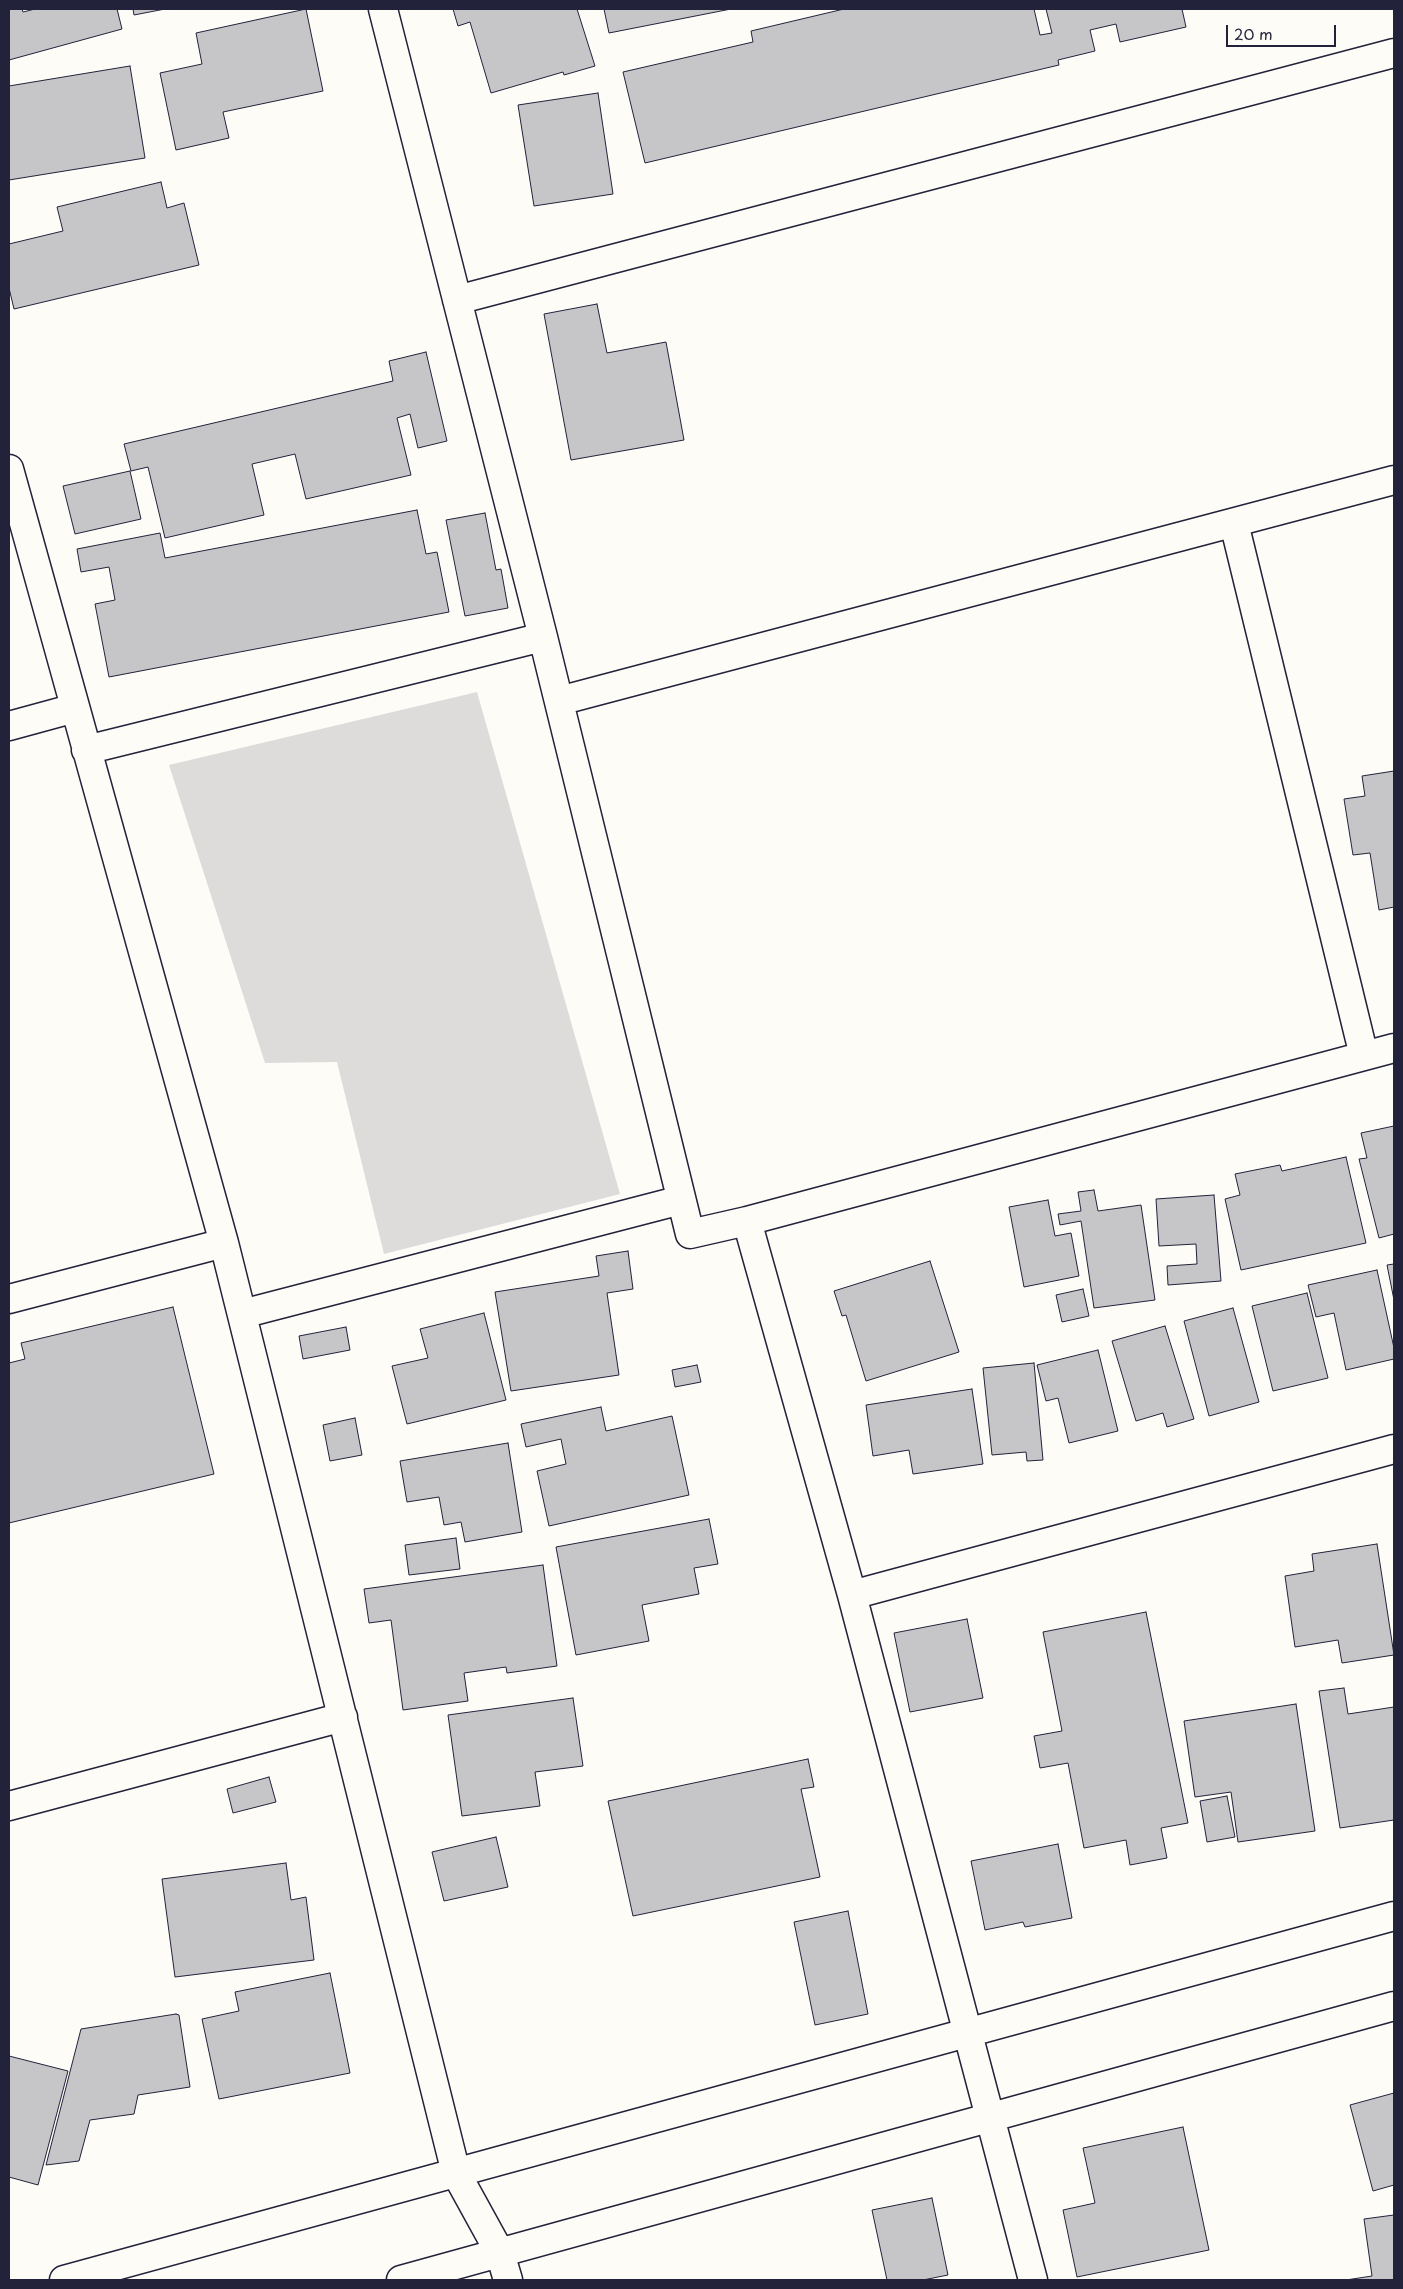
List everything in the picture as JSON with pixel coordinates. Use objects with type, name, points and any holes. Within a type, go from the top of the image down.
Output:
[{"type":"street","points":[[383,9],[543,637],[690,1234],[748,1222],[1394,1048]]},
{"type":"street","points":[[457,300],[1394,53]]},
{"type":"street","points":[[9,469],[224,1243],[456,2173],[500,2253],[508,2280]]},
{"type":"street","points":[[559,701],[1394,480]]},
{"type":"street","points":[[1234,523],[1364,1056]]},
{"type":"street","points":[[86,750],[543,637]]},
{"type":"street","points":[[9,726],[75,708]]},
{"type":"street","points":[[242,1314],[681,1200]]},
{"type":"street","points":[[748,1222],[852,1595],[966,2033],[1033,2280]]},
{"type":"street","points":[[9,1299],[224,1243]]},
{"type":"street","points":[[852,1595],[1394,1449]]},
{"type":"street","points":[[9,1806],[343,1717]]},
{"type":"street","points":[[64,2280],[1394,1916]]},
{"type":"street","points":[[401,2280],[1394,2006]]},
{"type":"shaded area","points":[[477,692],[620,1194],[384,1254],[337,1062],[265,1063],[169,765]]},
{"type":"building","points":[[9,9],[22,9],[23,12],[35,9],[117,9],[122,29],[9,60]]},
{"type":"building","points":[[133,9],[165,9],[134,15]]},
{"type":"building","points":[[306,9],[323,91],[223,112],[229,138],[176,150],[160,73],[202,64],[196,33]]},
{"type":"building","points":[[453,9],[577,9],[595,66],[564,75],[563,72],[491,93],[470,22],[458,26]]},
{"type":"building","points":[[604,9],[731,9],[609,33]]},
{"type":"building","points":[[844,9],[1034,9],[1040,35],[1052,33],[1046,9],[1182,9],[1186,27],[1120,42],[1116,24],[1090,30],[1095,51],[1058,60],[1059,65],[645,163],[623,72],[753,42],[751,31]]},
{"type":"building","points":[[130,66],[145,158],[9,180],[9,86]]},
{"type":"building","points":[[598,93],[613,194],[534,206],[518,105]]},
{"type":"building","points":[[161,182],[167,208],[184,203],[199,265],[14,309],[9,288],[9,244],[63,231],[57,207]]},
{"type":"building","points":[[597,304],[607,353],[666,342],[684,440],[571,460],[544,314]]},
{"type":"building","points":[[426,352],[447,441],[418,448],[410,414],[397,418],[411,475],[306,499],[295,454],[252,464],[264,515],[165,538],[148,467],[131,471],[124,444],[393,381],[389,361]]},
{"type":"building","points":[[130,471],[141,519],[75,534],[63,486]]},
{"type":"building","points":[[417,510],[426,554],[437,552],[449,612],[109,677],[95,604],[115,600],[109,567],[81,572],[77,549],[160,533],[165,558]]},
{"type":"building","points":[[485,513],[496,570],[501,569],[508,608],[465,616],[446,520]]},
{"type":"building","points":[[1394,771],[1394,907],[1379,910],[1370,853],[1353,855],[1344,799],[1365,796],[1362,776]]},
{"type":"building","points":[[1394,1126],[1394,1234],[1379,1238],[1359,1159],[1367,1158],[1361,1133]]},
{"type":"building","points":[[1346,1157],[1366,1243],[1241,1270],[1225,1199],[1240,1195],[1235,1174],[1280,1165],[1282,1171]]},
{"type":"building","points":[[1094,1190],[1098,1211],[1141,1205],[1155,1300],[1094,1308],[1081,1221],[1060,1225],[1058,1214],[1081,1211],[1078,1192]]},
{"type":"building","points":[[1214,1195],[1221,1281],[1168,1285],[1167,1266],[1197,1264],[1196,1244],[1159,1246],[1156,1199]]},
{"type":"building","points":[[1048,1200],[1055,1236],[1071,1233],[1079,1276],[1024,1287],[1009,1207]]},
{"type":"building","points":[[628,1251],[633,1289],[607,1293],[619,1375],[511,1391],[495,1292],[599,1276],[596,1256]]},
{"type":"building","points":[[930,1261],[959,1352],[866,1381],[846,1315],[842,1316],[834,1291]]},
{"type":"building","points":[[1394,1264],[1394,1300],[1387,1265]]},
{"type":"building","points":[[1377,1270],[1394,1348],[1394,1359],[1346,1370],[1334,1313],[1316,1317],[1308,1285]]},
{"type":"building","points":[[1083,1289],[1089,1316],[1062,1322],[1056,1295]]},
{"type":"building","points":[[1307,1293],[1328,1378],[1273,1391],[1252,1306]]},
{"type":"building","points":[[173,1307],[214,1474],[9,1523],[9,1363],[25,1359],[21,1343]]},
{"type":"building","points":[[1233,1308],[1259,1402],[1209,1416],[1184,1321]]},
{"type":"building","points":[[484,1313],[506,1400],[407,1424],[392,1366],[428,1358],[420,1329]]},
{"type":"building","points":[[1165,1326],[1194,1419],[1167,1427],[1163,1413],[1136,1421],[1112,1341]]},
{"type":"building","points":[[346,1327],[350,1350],[303,1359],[299,1336]]},
{"type":"building","points":[[1098,1350],[1118,1431],[1069,1443],[1058,1398],[1046,1401],[1037,1365]]},
{"type":"building","points":[[1034,1363],[1043,1460],[1027,1461],[1026,1452],[992,1455],[983,1368]]},
{"type":"building","points":[[697,1365],[701,1382],[675,1387],[672,1370]]},
{"type":"building","points":[[972,1389],[983,1464],[913,1474],[909,1450],[873,1456],[866,1405]]},
{"type":"building","points":[[601,1407],[606,1431],[672,1416],[689,1495],[549,1526],[537,1471],[566,1464],[561,1439],[526,1447],[521,1424]]},
{"type":"building","points":[[355,1418],[362,1455],[330,1461],[323,1425]]},
{"type":"building","points":[[508,1443],[522,1532],[465,1542],[461,1522],[444,1525],[439,1497],[407,1502],[400,1461]]},
{"type":"building","points":[[709,1519],[718,1564],[694,1568],[699,1594],[642,1605],[649,1641],[576,1655],[556,1547]]},
{"type":"building","points":[[456,1538],[460,1569],[409,1575],[405,1545]]},
{"type":"building","points":[[1377,1544],[1394,1655],[1342,1663],[1338,1640],[1295,1647],[1285,1576],[1314,1571],[1312,1554]]},
{"type":"building","points":[[543,1565],[557,1666],[507,1673],[506,1667],[464,1673],[468,1701],[403,1710],[391,1620],[369,1623],[364,1589]]},
{"type":"building","points":[[1146,1612],[1188,1823],[1161,1828],[1167,1858],[1130,1865],[1126,1840],[1084,1848],[1068,1763],[1040,1768],[1034,1736],[1062,1731],[1043,1632]]},
{"type":"building","points":[[967,1619],[983,1698],[910,1712],[894,1633]]},
{"type":"building","points":[[1344,1688],[1348,1714],[1394,1707],[1394,1820],[1340,1828],[1319,1691]]},
{"type":"building","points":[[573,1698],[583,1766],[535,1772],[540,1806],[462,1816],[448,1715]]},
{"type":"building","points":[[1296,1704],[1315,1831],[1238,1842],[1231,1792],[1195,1797],[1184,1721]]},
{"type":"building","points":[[808,1759],[814,1787],[801,1789],[820,1877],[633,1916],[608,1801]]},
{"type":"building","points":[[269,1777],[276,1802],[233,1813],[227,1789]]},
{"type":"building","points":[[1227,1796],[1235,1837],[1207,1842],[1200,1801]]},
{"type":"building","points":[[496,1837],[508,1887],[444,1901],[432,1852]]},
{"type":"building","points":[[1058,1844],[1072,1918],[1025,1927],[1023,1922],[985,1930],[971,1861]]},
{"type":"building","points":[[286,1863],[291,1900],[306,1897],[314,1960],[175,1977],[162,1879]]},
{"type":"building","points":[[848,1911],[868,2014],[815,2025],[794,1922]]},
{"type":"building","points":[[330,1973],[350,2073],[219,2099],[202,2019],[239,2011],[235,1992]]},
{"type":"building","points":[[179,2015],[190,2087],[138,2095],[134,2114],[90,2120],[79,2161],[46,2165],[81,2029]]},
{"type":"building","points":[[9,2056],[68,2071],[38,2185],[9,2177]]},
{"type":"building","points":[[1394,2093],[1394,2185],[1373,2191],[1350,2105]]},
{"type":"building","points":[[1183,2127],[1209,2250],[1077,2277],[1063,2210],[1095,2203],[1083,2148]]},
{"type":"building","points":[[932,2198],[948,2275],[923,2280],[887,2280],[872,2210]]},
{"type":"building","points":[[1394,2215],[1394,2280],[1346,2280],[1372,2276],[1364,2219]]}]
